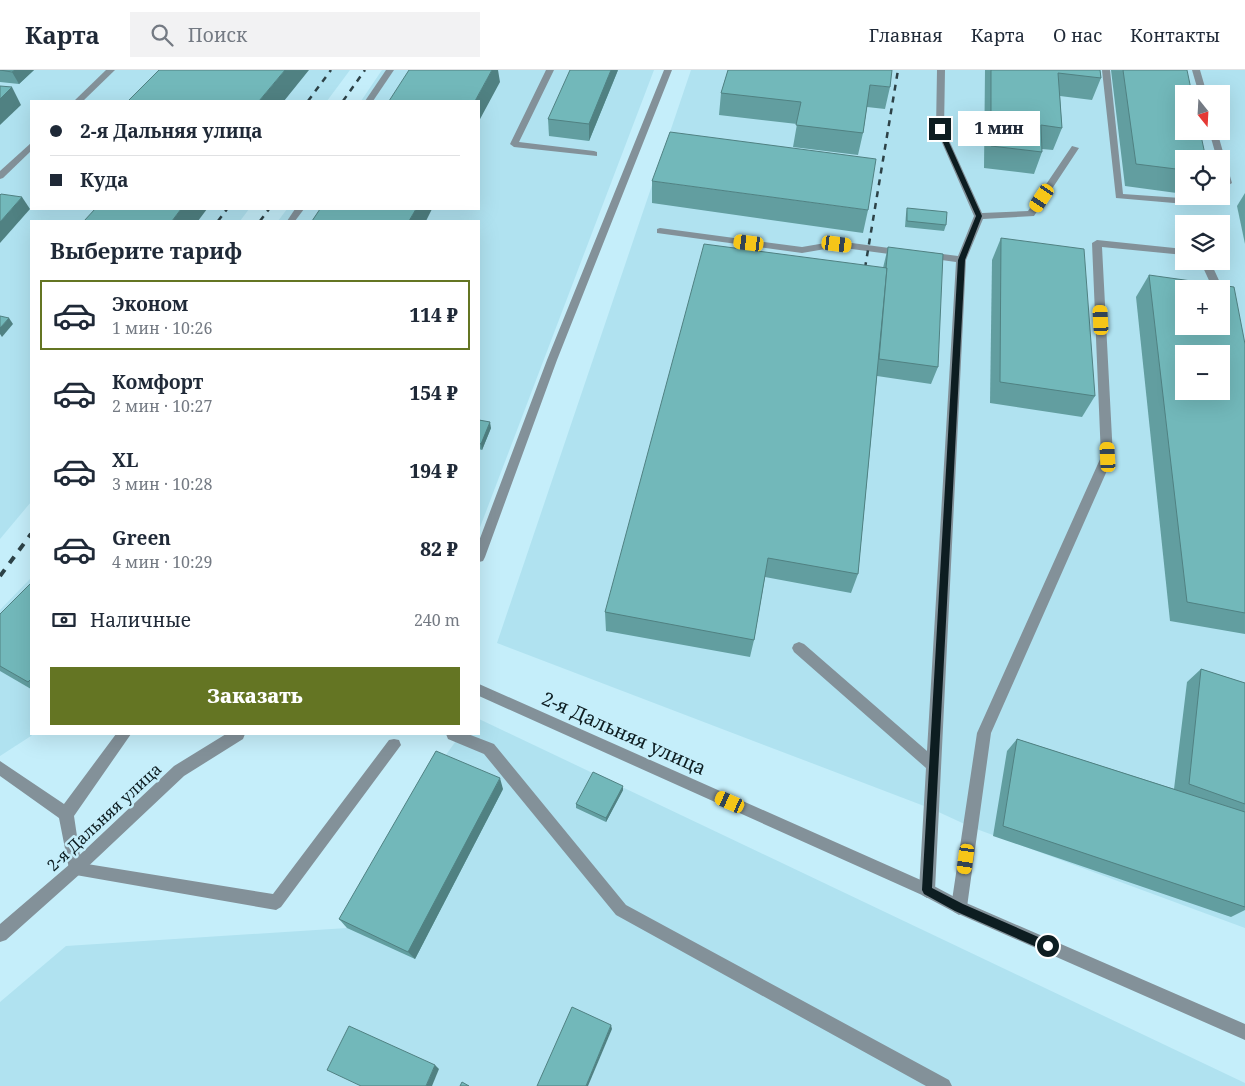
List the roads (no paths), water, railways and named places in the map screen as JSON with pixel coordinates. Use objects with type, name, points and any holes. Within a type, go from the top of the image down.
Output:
[{"type":"street","points":[[79,100],[111,70]]},
{"type":"street","points":[[370,100],[390,70]]},
{"type":"street","points":[[539,70],[549,71],[514,144],[594,154]]},
{"type":"street","points":[[480,554],[552,360],[668,70]]},
{"type":"street","points":[[927,890],[961,260],[979,216],[940,129],[941,70]]},
{"type":"street","points":[[1106,70],[1119,196],[1175,200]]},
{"type":"street","points":[[1196,70],[1200,85]]},
{"type":"street","points":[[0,176],[30,147]]},
{"type":"street","points":[[979,216],[1031,214],[1075,148]]},
{"type":"street","points":[[660,231],[802,250],[837,244],[961,260]]},
{"type":"street","points":[[959,908],[984,733],[1108,457],[1097,243],[1175,251]]},
{"type":"street","points":[[799,648],[934,766]]},
{"type":"street","name":"2-я Дальняя улица","points":[[480,690],[927,890],[959,908],[1245,1032]]},
{"type":"street","points":[[123,735],[66,814],[74,869],[276,902],[394,745]]},
{"type":"street","name":"2-я Дальняя улица","points":[[0,934],[74,869],[179,771],[236,735]]},
{"type":"street","points":[[455,735],[489,749],[620,910],[943,1086]]},
{"type":"street","points":[[0,768],[66,814]]},
{"type":"railway","points":[[309,100],[331,70]]},
{"type":"railway","points":[[344,100],[365,70]]},
{"type":"railway","points":[[863,280],[898,70]]},
{"type":"railway","points":[[219,220],[226,210]]},
{"type":"railway","points":[[261,220],[268,210]]},
{"type":"railway","points":[[0,576],[30,535]]}]
